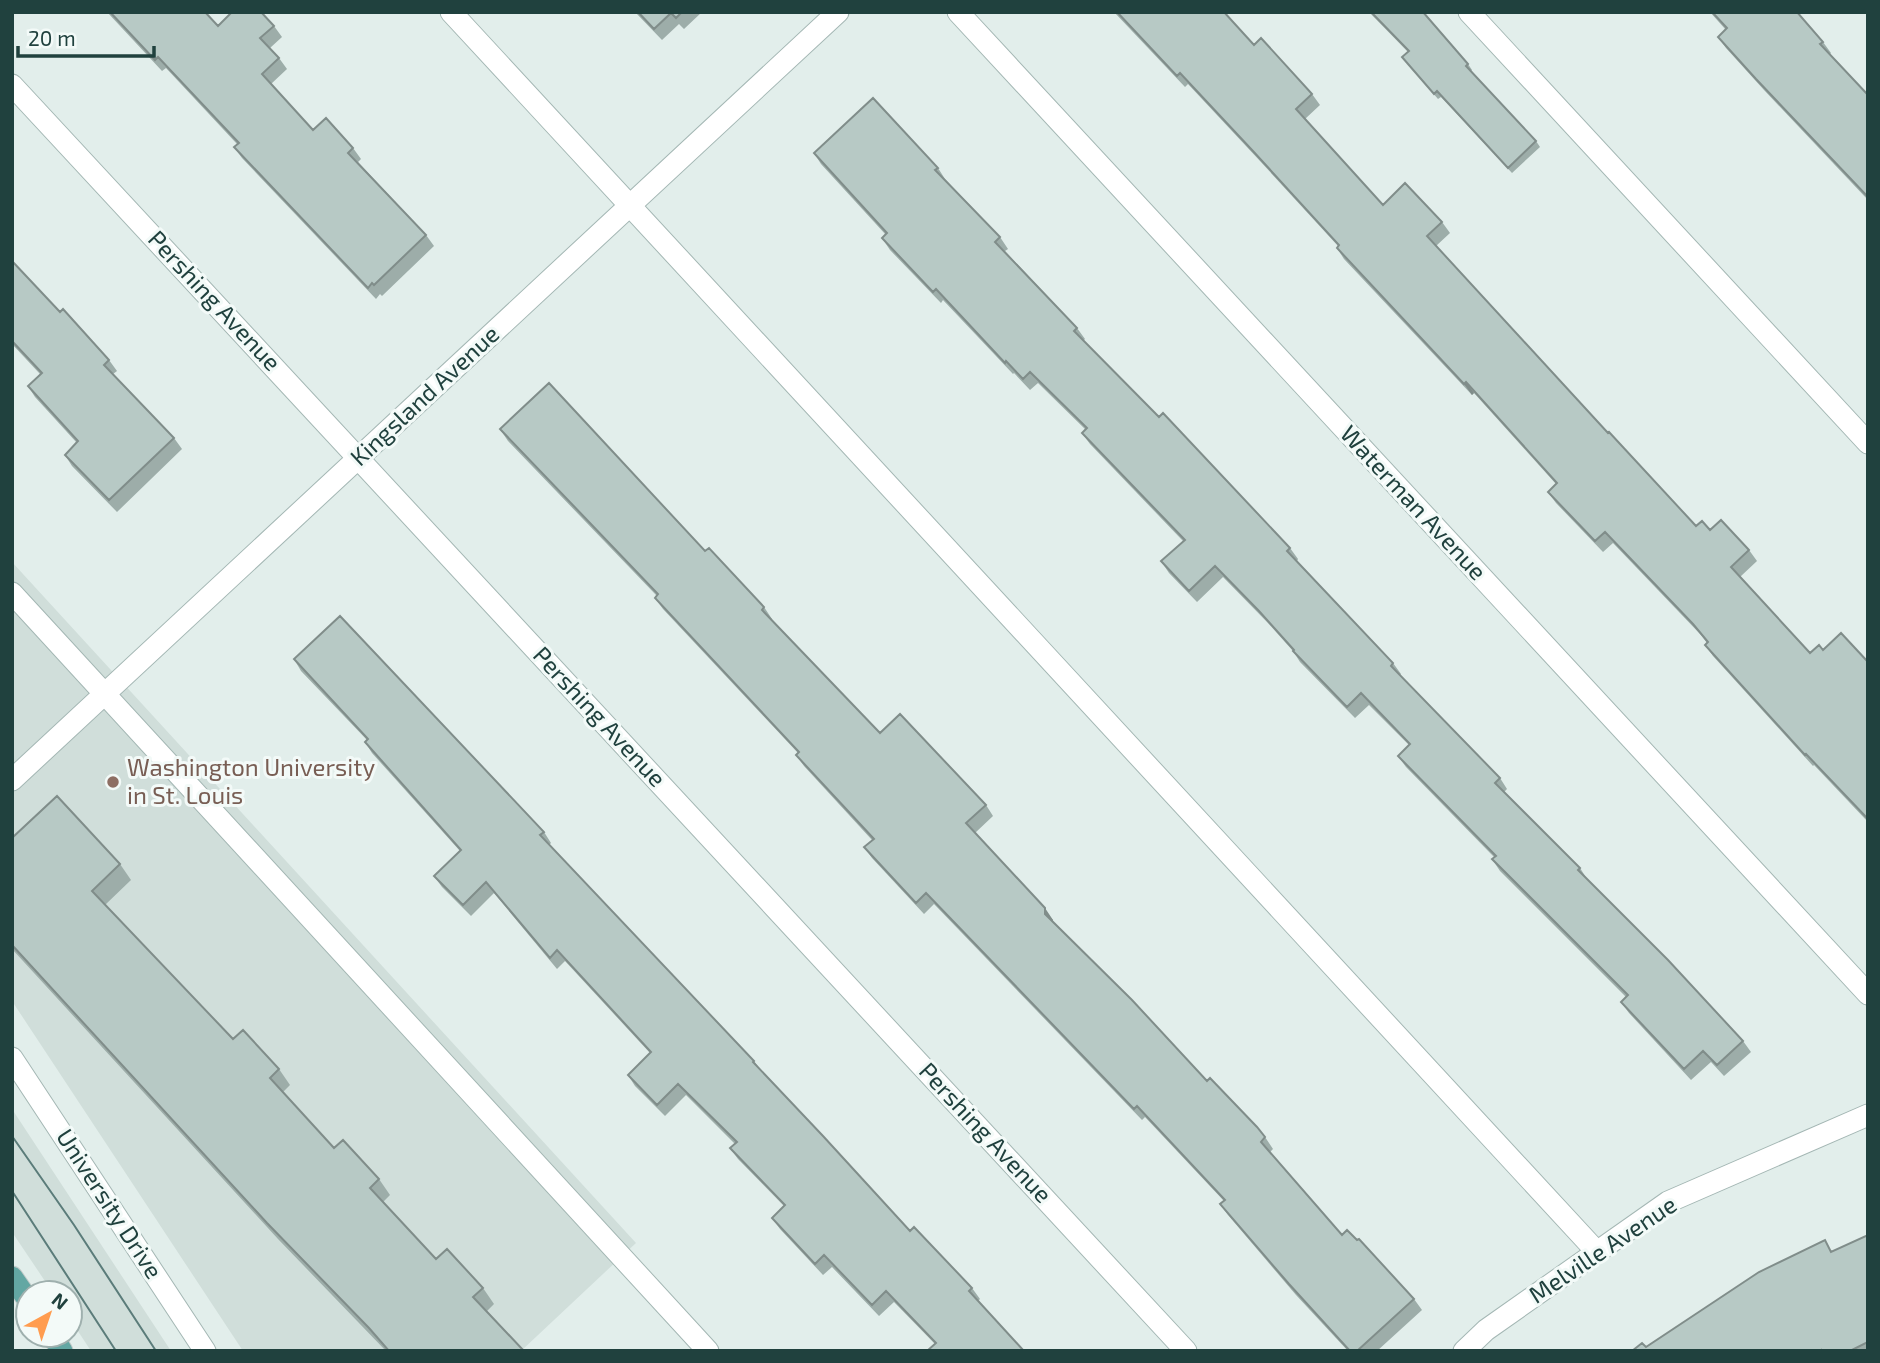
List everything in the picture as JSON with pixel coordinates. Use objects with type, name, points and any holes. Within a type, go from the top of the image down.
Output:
[{"type":"street","points":[[451,12],[1597,1252]]},
{"type":"street","name":"Kingsland Avenue","points":[[12,780],[838,12]]},
{"type":"street","name":"Waterman Avenue","points":[[958,12],[1868,995]]},
{"type":"street","points":[[1469,12],[1868,443]]},
{"type":"street","name":"Pershing Avenue","points":[[12,85],[1186,1351]]},
{"type":"street","points":[[12,593],[708,1351]]},
{"type":"street","name":"University Drive","points":[[12,1058],[205,1351]]},
{"type":"street","name":"Melville Avenue","points":[[1464,1351],[1486,1330],[1668,1202],[1868,1115]]},
{"type":"shaded area","name":"Washington University in St. Louis","points":[[12,562],[636,1243],[521,1351],[243,1351],[12,1001]]},
{"type":"shaded area","points":[[12,1109],[171,1351],[91,1351],[84,1340],[84,1279],[44,1279],[12,1232]]},
{"type":"building","points":[[110,12],[205,12],[218,26],[232,12],[261,12],[274,26],[260,38],[279,58],[262,74],[313,130],[326,118],[353,148],[348,153],[426,235],[368,288],[234,147],[239,143],[158,57],[155,60]]},
{"type":"building","points":[[638,12],[682,12],[676,18],[671,13],[654,29]]},
{"type":"building","points":[[1117,12],[1224,12],[1254,45],[1261,38],[1312,94],[1296,109],[1383,205],[1405,183],[1442,222],[1427,236],[1608,433],[1696,526],[1702,521],[1710,530],[1721,520],[1749,550],[1731,567],[1810,653],[1819,645],[1823,650],[1841,633],[1868,662],[1868,819],[1805,755],[1705,645],[1708,642],[1693,624],[1605,532],[1595,541],[1548,492],[1557,483],[1466,382],[1464,384],[1337,248],[1339,245],[1252,150],[1180,73],[1177,76]]},
{"type":"building","points":[[1371,12],[1423,12],[1468,64],[1466,66],[1536,141],[1508,168],[1437,91],[1434,94],[1402,57],[1409,51]]},
{"type":"building","points":[[1712,12],[1797,12],[1823,42],[1820,44],[1868,95],[1868,197],[1718,37],[1727,28]]},
{"type":"building","points":[[873,98],[938,168],[935,170],[1000,237],[995,242],[1077,328],[1074,331],[1159,417],[1163,413],[1290,548],[1287,551],[1393,663],[1391,666],[1500,778],[1495,783],[1580,868],[1578,870],[1668,960],[1743,1041],[1717,1065],[1703,1051],[1684,1069],[1621,1002],[1628,995],[1492,859],[1496,856],[1398,756],[1410,744],[1361,693],[1347,707],[1215,566],[1189,591],[1161,561],[1185,540],[1082,433],[1087,428],[1030,372],[1023,379],[936,289],[933,292],[882,238],[887,233],[814,153]]},
{"type":"building","points":[[12,261],[60,312],[63,309],[109,360],[104,365],[174,438],[109,500],[65,455],[78,441],[28,386],[42,373],[12,341]]},
{"type":"building","points":[[549,383],[705,551],[709,548],[764,607],[762,610],[880,733],[900,714],[986,805],[966,823],[1045,908],[1045,914],[1132,1000],[1207,1081],[1210,1078],[1257,1127],[1265,1137],[1261,1142],[1342,1235],[1347,1230],[1359,1239],[1414,1299],[1357,1351],[1350,1351],[1289,1284],[1220,1204],[1225,1200],[1137,1106],[1134,1109],[926,893],[916,903],[864,847],[874,839],[796,755],[799,752],[655,598],[658,594],[500,429]]},
{"type":"building","points":[[340,616],[544,832],[540,835],[910,1231],[914,1227],[972,1288],[969,1291],[1024,1351],[927,1351],[936,1343],[886,1291],[872,1305],[824,1255],[815,1264],[772,1218],[785,1205],[730,1148],[737,1142],[678,1084],[657,1105],[628,1075],[651,1052],[557,950],[550,958],[486,882],[463,905],[434,876],[461,850],[365,742],[368,739],[294,659]]},
{"type":"building","points":[[57,796],[120,864],[92,891],[233,1039],[243,1030],[279,1069],[270,1078],[334,1148],[343,1140],[379,1179],[370,1188],[436,1259],[447,1249],[483,1288],[473,1297],[524,1351],[389,1351],[267,1223],[12,945],[12,838]]},
{"type":"building","points":[[1868,1235],[1868,1342],[1850,1351],[1632,1351],[1642,1343],[1646,1347],[1759,1272],[1825,1240],[1831,1252]]},
{"type":"tram line","points":[[12,1136],[156,1351]]},
{"type":"tram line","points":[[12,1191],[116,1351]]},
{"type":"place","name":"Washington University in St. Louis","points":[[113,782]]}]
